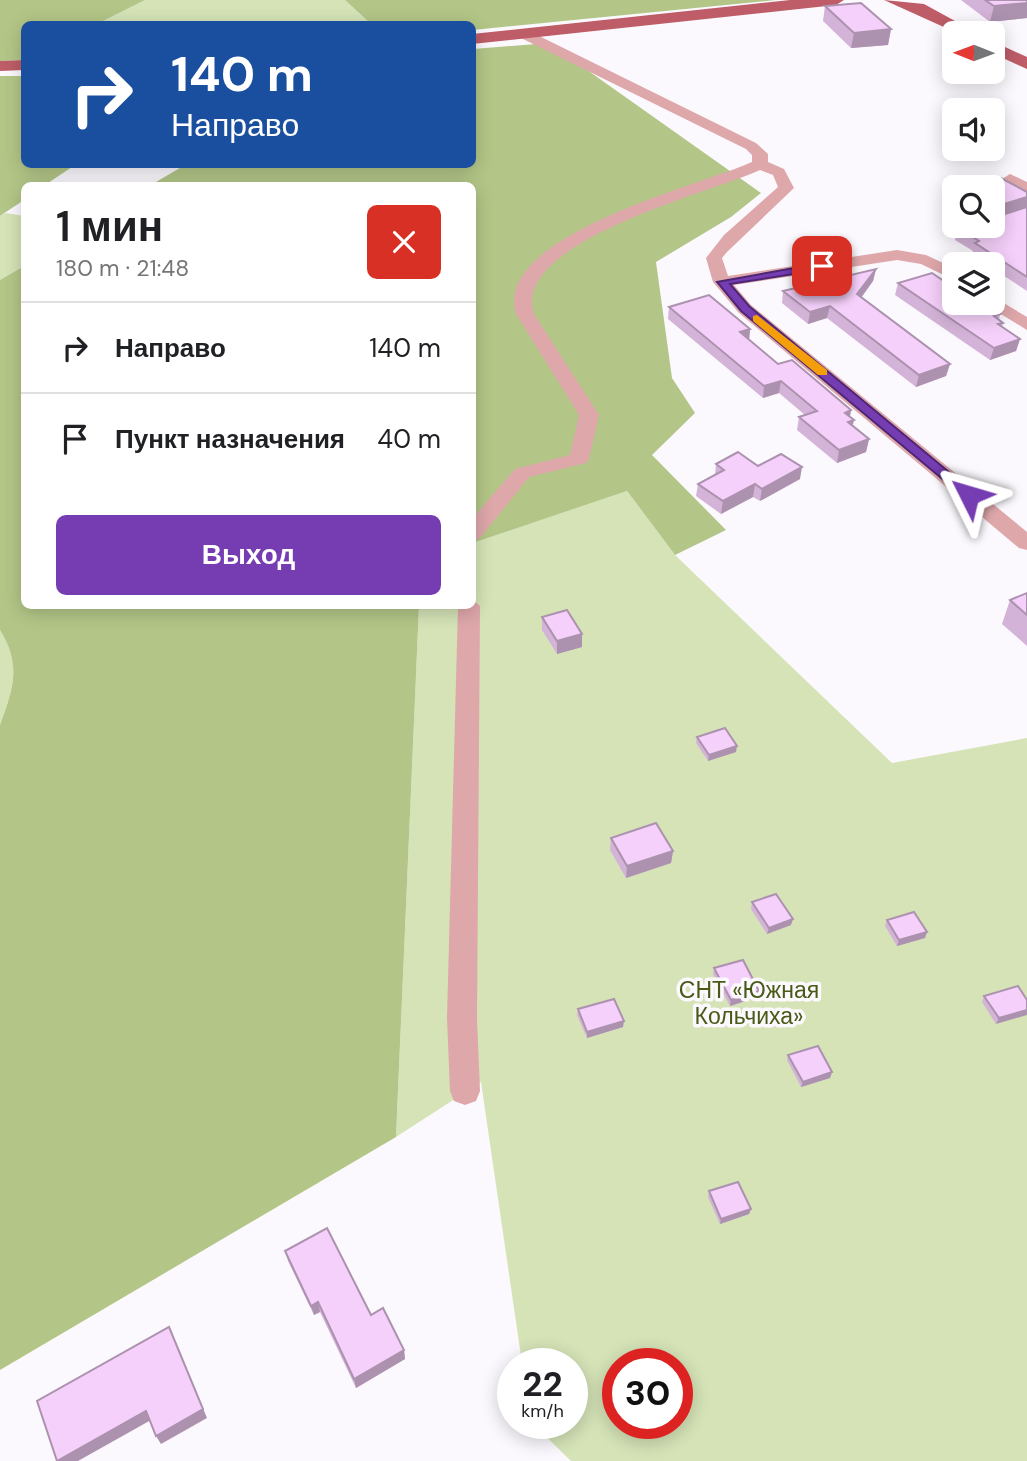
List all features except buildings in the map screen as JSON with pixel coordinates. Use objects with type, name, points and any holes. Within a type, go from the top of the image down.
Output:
[{"type":"main road","points":[[476,39],[836,0]]},
{"type":"main road","points":[[892,0],[918,7],[945,21]]},
{"type":"main road","points":[[1005,53],[1027,64]]},
{"type":"main road","points":[[0,66],[21,65]]},
{"type":"street","points":[[524,34],[751,146],[760,154],[760,164]]},
{"type":"street","points":[[760,164],[779,172],[786,188],[766,209],[724,243],[714,258],[716,273],[722,282],[745,309],[1027,543]]},
{"type":"street","points":[[476,528],[522,473],[579,459],[589,415],[558,370],[522,307],[525,281],[545,259],[610,220],[704,185],[742,175],[760,164]]},
{"type":"street","points":[[1010,179],[1027,189]]},
{"type":"street","points":[[722,282],[897,255],[915,256],[942,267]]},
{"type":"street","points":[[1005,310],[1027,325]]},
{"type":"street","points":[[465,1091],[462,1018],[469,609]]},
{"type":"green space","points":[[0,0],[145,0],[103,21],[21,21],[21,60],[0,61]]},
{"type":"green space","points":[[145,0],[345,0],[368,21],[103,21]]},
{"type":"green space","points":[[345,0],[776,0],[476,30],[476,21],[368,21]]},
{"type":"green space","points":[[549,43],[761,193],[731,217],[656,262],[672,378],[695,413],[652,455],[726,530],[675,555],[627,491],[476,542],[476,182],[156,182],[180,168],[476,168],[476,49]]},
{"type":"green space","points":[[0,76],[21,76],[21,168],[70,168],[50,182],[21,182],[21,202],[0,216]]},
{"type":"green space","points":[[6,213],[21,216],[21,268],[0,280],[0,216]]},
{"type":"green space","points":[[21,268],[21,609],[419,609],[396,1137],[0,1370],[0,725],[12,689],[13,666],[7,643],[0,630],[0,280]]},
{"type":"green space","name":"СНТ «Южная Кольчиха»","points":[[627,491],[675,555],[892,763],[1027,738],[1027,1461],[571,1461],[548,1439],[588,1439],[588,1348],[520,1348],[481,1082],[396,1137],[419,609],[476,609],[476,542]]},
{"type":"green space","points":[[0,630],[11,655],[13,678],[0,725]]},
{"type":"slow traffic","points":[[757,318],[822,373]]},
{"type":"route","points":[[822,266],[722,282],[745,309],[969,495]]}]
